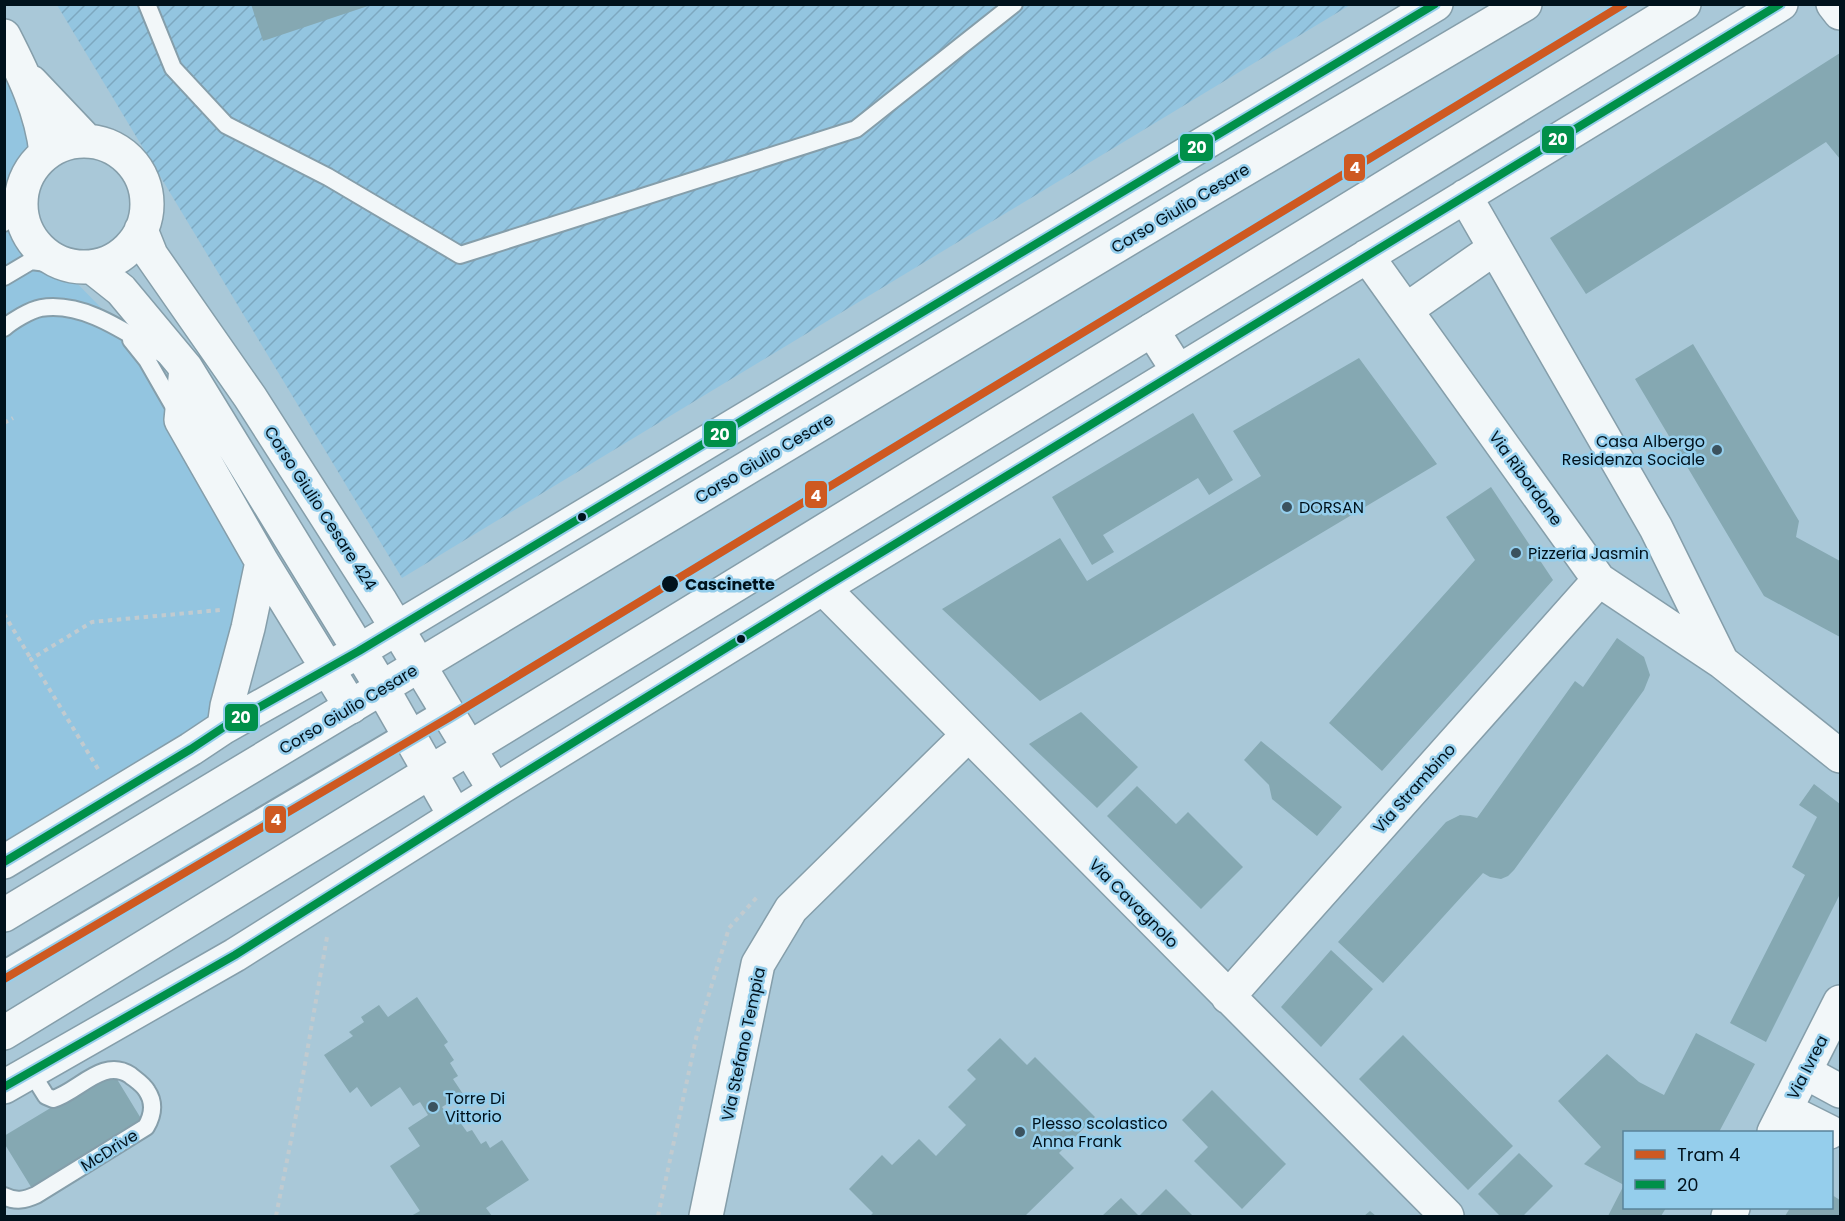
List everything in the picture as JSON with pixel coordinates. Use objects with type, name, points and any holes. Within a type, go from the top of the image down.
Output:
[{"type":"street","points":[[4,862],[182,755],[224,727],[359,651],[1436,4]]},
{"type":"street","name":"Corso Giulio Cesare","points":[[4,915],[1186,204],[1525,4]]},
{"type":"street","points":[[4,1033],[1684,4]]},
{"type":"street","points":[[18,1079],[235,955],[823,588],[1781,4]]},
{"type":"street","points":[[1833,4],[1840,13]]},
{"type":"street","points":[[4,36],[25,76],[44,135],[46,153]]},
{"type":"street","points":[[25,76],[87,141]]},
{"type":"street","points":[[81,266],[112,261],[129,248],[141,230],[146,212],[146,192],[138,172],[125,156],[108,145],[87,141],[65,143],[46,153],[32,168],[13,215],[36,245],[52,258],[81,266],[121,290],[186,368],[382,688],[455,816]]},
{"type":"street","name":"Via Ribordone","points":[[1465,196],[1656,528],[1722,662]]},
{"type":"street","name":"Corso Giulio Cesare 424","points":[[141,230],[151,255],[237,377],[396,628],[495,791]]},
{"type":"street","points":[[1406,310],[1495,248]]},
{"type":"street","name":"Via Ribordone","points":[[1367,256],[1599,580],[1722,662],[1840,756]]},
{"type":"street","points":[[1152,330],[1178,371]]},
{"type":"street","points":[[186,368],[181,420],[262,562],[351,707]]},
{"type":"street","points":[[224,727],[262,562]]},
{"type":"street","name":"Via Strambino","points":[[1228,997],[1599,580]]},
{"type":"street","name":"Via Cavagnolo","points":[[823,588],[1447,1216]]},
{"type":"street","name":"Via Stefano Tempia","points":[[706,1216],[758,964],[791,909],[968,735]]},
{"type":"street","name":"Via Ivrea","points":[[1780,1121],[1805,1072],[1832,1038],[1840,1002]]},
{"type":"street","points":[[1805,1072],[1840,1090]]},
{"type":"street","points":[[1780,1121],[1822,1131]]},
{"type":"lane","points":[[147,4],[173,68],[226,125],[328,177],[460,255],[856,129],[1014,4]]},
{"type":"lane","points":[[4,277],[31,261],[81,266]]},
{"type":"lane","points":[[4,328],[39,308],[67,308],[94,316],[186,368]]},
{"type":"lane","points":[[125,332],[147,360],[181,420]]},
{"type":"lane","points":[[4,969],[444,708]]},
{"type":"lane","name":"McDrive","points":[[4,1196],[21,1201],[36,1195],[146,1126],[153,1106],[147,1090],[135,1078],[118,1070],[111,1069],[103,1072],[53,1099],[18,1079]]},
{"type":"path","points":[[4,423],[13,418]]},
{"type":"path","points":[[31,659],[92,622],[225,610]]},
{"type":"path","points":[[4,614],[99,771]]},
{"type":"path","points":[[276,1216],[328,930]]},
{"type":"shaded area","points":[[57,5],[1350,5],[402,578]]},
{"type":"shaded area","points":[[4,36],[46,153],[32,168],[23,187],[21,207],[25,228],[36,245],[52,258],[125,332],[262,562],[224,727],[4,862]]},
{"type":"building","points":[[251,4],[371,4],[371,5],[263,41]]},
{"type":"building","points":[[1840,53],[1840,159],[1826,142],[1586,294],[1550,238]]},
{"type":"building","name":"Casa Albergo Residenza Sociale","points":[[1693,344],[1799,521],[1796,537],[1840,561],[1840,637],[1764,596],[1635,379]]},
{"type":"building","name":"DORSAN","points":[[1359,358],[1437,464],[1040,701],[942,609],[1060,538],[1087,581],[1261,476],[1233,431]]},
{"type":"building","points":[[1193,413],[1233,480],[1209,495],[1198,478],[1103,535],[1114,552],[1092,565],[1052,497]]},
{"type":"building","points":[[1491,487],[1553,580],[1382,771],[1329,723],[1475,560],[1446,517]]},
{"type":"building","points":[[1617,638],[1644,657],[1650,675],[1644,690],[1514,870],[1501,879],[1483,873],[1383,983],[1338,942],[1446,822],[1460,815],[1477,818],[1575,681],[1583,687]]},
{"type":"building","points":[[1081,712],[1138,767],[1097,808],[1029,744]]},
{"type":"building","points":[[1261,741],[1342,807],[1317,836],[1272,799],[1269,785],[1244,760]]},
{"type":"building","points":[[1814,784],[1840,804],[1840,894],[1766,1042],[1730,1023],[1805,875],[1792,867],[1817,817],[1799,805]]},
{"type":"building","points":[[1137,786],[1176,824],[1188,812],[1243,867],[1201,909],[1107,816]]},
{"type":"building","points":[[1331,950],[1373,989],[1321,1047],[1281,1007]]},
{"type":"building","name":"Torre Di Vittorio","points":[[417,997],[448,1042],[444,1045],[454,1060],[450,1063],[458,1076],[453,1079],[463,1094],[442,1107],[452,1121],[457,1118],[467,1132],[472,1130],[481,1144],[486,1141],[490,1148],[502,1140],[529,1180],[486,1208],[492,1216],[411,1216],[420,1211],[390,1166],[420,1146],[408,1128],[428,1115],[420,1102],[413,1106],[400,1087],[371,1107],[357,1087],[350,1093],[324,1055],[353,1036],[349,1032],[364,1022],[361,1017],[379,1005],[388,1017]]},
{"type":"building","points":[[1696,1033],[1755,1064],[1720,1131],[1623,1131],[1623,1184],[1584,1164],[1601,1147],[1558,1101],[1607,1054],[1639,1082],[1664,1095]]},
{"type":"building","points":[[1403,1035],[1513,1146],[1468,1190],[1359,1079]]},
{"type":"building","name":"Plesso scolastico Anna Frank","points":[[1000,1038],[1027,1065],[1035,1057],[1095,1117],[1059,1153],[1074,1168],[1026,1215],[1028,1216],[870,1216],[873,1213],[849,1189],[882,1155],[892,1165],[919,1139],[936,1156],[966,1125],[948,1107],[976,1079],[967,1070]]},
{"type":"building","points":[[112,1071],[148,1130],[36,1195],[4,1143],[4,1136]]},
{"type":"building","points":[[1212,1090],[1286,1164],[1242,1209],[1194,1161],[1208,1147],[1182,1120]]},
{"type":"building","points":[[1519,1153],[1553,1186],[1523,1216],[1500,1216],[1478,1194]]},
{"type":"building","points":[[1623,1187],[1623,1209],[1665,1209],[1661,1216],[1608,1216]]},
{"type":"building","name":"Plesso scolastico Anna Frank","points":[[1166,1189],[1193,1216],[1139,1216]]},
{"type":"building","points":[[1833,1196],[1840,1200],[1840,1216],[1785,1216],[1789,1209],[1833,1209]]},
{"type":"building","points":[[1121,1198],[1139,1216],[1102,1216]]},
{"type":"building","points":[[1370,1211],[1376,1216],[1364,1216]]},
{"type":"tram line","name":"4","points":[[4,979],[450,717],[1624,4]]},
{"type":"transit line","name":"20","points":[[4,862],[224,727],[359,651],[1435,4]]},
{"type":"transit line","name":"20","points":[[4,1087],[235,955],[823,588],[1780,4]]},
{"type":"place","name":"Casa Albergo Residenza Sociale","points":[[1717,450]]},
{"type":"place","name":"DORSAN","points":[[1287,507]]},
{"type":"place","name":"Pizzeria Jasmin","points":[[1516,553]]},
{"type":"place","name":"Cascinette","points":[[670,584]]},
{"type":"place","name":"Torre Di Vittorio","points":[[433,1107]]},
{"type":"place","name":"Plesso scolastico Anna Frank","points":[[1020,1132]]}]
